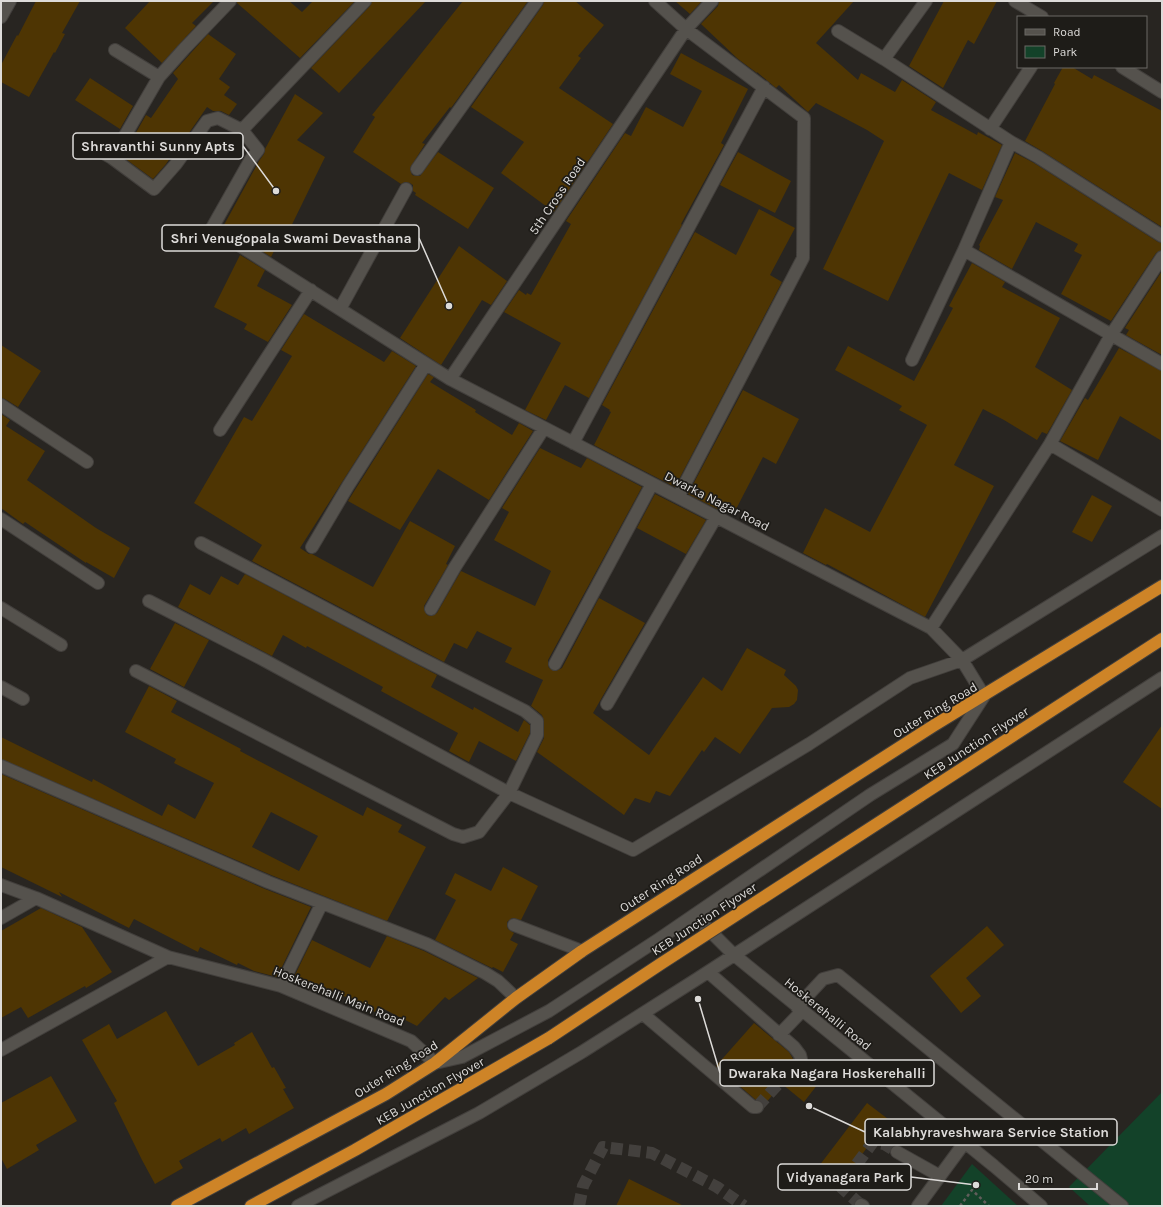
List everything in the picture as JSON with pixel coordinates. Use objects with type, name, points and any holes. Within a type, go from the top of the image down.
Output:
[{"type":"highway","name":"Outer Ring Road","points":[[177,1206],[386,1094],[435,1063],[516,998],[582,950],[926,730],[1162,586]]},
{"type":"highway","name":"KEB Junction Flyover","points":[[251,1206],[356,1150],[550,1038],[662,963],[1162,639]]},
{"type":"street","points":[[1,17],[10,1]]},
{"type":"street","points":[[112,158],[159,77],[230,1]]},
{"type":"street","points":[[89,145],[112,158],[154,189],[176,164],[207,121],[218,118],[242,130],[365,1]]},
{"type":"street","points":[[418,169],[537,1]]},
{"type":"street","points":[[655,1],[686,29],[804,118],[803,258],[678,497]]},
{"type":"street","name":"5th Cross Road","points":[[450,379],[686,29],[712,1]]},
{"type":"street","points":[[884,59],[926,1]]},
{"type":"street","points":[[1015,1],[1040,16]]},
{"type":"street","points":[[838,31],[884,59],[1011,142],[1038,157],[1162,236]]},
{"type":"street","points":[[115,50],[159,77]]},
{"type":"street","points":[[990,128],[1030,68]]},
{"type":"street","points":[[1124,68],[1162,92]]},
{"type":"street","points":[[573,443],[764,87]]},
{"type":"street","name":"Dwarka Nagar Road","points":[[242,130],[258,150],[251,159],[212,228],[450,379],[931,628],[962,660],[984,696]]},
{"type":"street","points":[[912,360],[964,250],[1011,142]]},
{"type":"street","points":[[340,309],[406,189]]},
{"type":"street","points":[[964,250],[1162,364]]},
{"type":"street","points":[[931,628],[1050,444],[1111,335],[1162,257]]},
{"type":"street","points":[[220,430],[311,290]]},
{"type":"street","points":[[312,547],[348,486],[426,364]]},
{"type":"street","points":[[1,406],[87,462]]},
{"type":"street","points":[[431,609],[455,567],[544,428]]},
{"type":"street","points":[[1050,444],[1162,510]]},
{"type":"street","points":[[555,664],[652,484]]},
{"type":"street","points":[[607,704],[716,517]]},
{"type":"street","points":[[1,519],[98,583]]},
{"type":"street","points":[[149,601],[262,659],[509,793],[633,850],[809,744],[910,678],[962,660],[1162,536]]},
{"type":"street","points":[[136,671],[453,834],[463,837],[479,832],[509,793],[537,735],[537,721],[525,711],[414,655],[201,543]]},
{"type":"street","points":[[1,608],[61,646]]},
{"type":"street","points":[[298,1206],[479,1113],[582,1052],[1162,678]]},
{"type":"street","points":[[1,687],[23,699]]},
{"type":"street","points":[[435,1063],[462,1057],[549,1010],[694,915],[870,795],[953,744],[984,696]]},
{"type":"street","points":[[1,766],[268,882],[428,944],[485,973],[498,981],[516,998]]},
{"type":"street","name":"Hoskerehalli Main Road","points":[[1,884],[168,957],[281,986],[411,1040],[435,1063]]},
{"type":"street","points":[[1,918],[36,898]]},
{"type":"street","points":[[281,986],[322,903]]},
{"type":"street","name":"Hoskerehalli Road","points":[[694,915],[733,954],[965,1142],[1041,1206]]},
{"type":"street","points":[[514,925],[582,950]]},
{"type":"street","points":[[1,1050],[168,957]]},
{"type":"street","points":[[708,972],[798,1051],[801,1060]]},
{"type":"street","points":[[779,1035],[823,979],[838,975],[1122,1206]]},
{"type":"street","points":[[641,1015],[753,1107],[756,1107]]},
{"type":"street","points":[[918,1206],[965,1142]]},
{"type":"street","points":[[898,1152],[940,1176]]},
{"type":"path","points":[[960,1206],[972,1190],[989,1206]]},
{"type":"green space","points":[[1162,1092],[1162,1206],[1090,1206],[1069,1187]]},
{"type":"green space","points":[[972,1164],[1018,1206],[941,1206]]},
{"type":"building","points":[[36,1],[80,1],[62,33],[65,34],[55,53],[54,52],[29,97],[1,82],[1,65]]},
{"type":"building","points":[[150,1],[214,1],[192,23],[196,26],[162,63],[125,28]]},
{"type":"building","points":[[237,1],[289,1],[302,12],[313,1],[355,1],[300,58],[237,3]]},
{"type":"building","points":[[372,1],[426,1],[339,93],[311,68],[370,6]]},
{"type":"building","points":[[463,1],[528,1],[451,108],[450,107],[422,143],[425,144],[410,168],[412,175],[420,176],[438,152],[494,188],[468,229],[415,195],[416,193],[413,191],[413,185],[405,182],[401,184],[353,152],[375,117],[372,115]]},
{"type":"building","points":[[544,1],[575,1],[604,25],[578,56],[581,58],[559,88],[613,124],[554,212],[501,173],[524,142],[471,107],[543,5]]},
{"type":"building","points":[[675,1],[702,1],[690,14]]},
{"type":"building","points":[[719,1],[854,1],[816,43],[858,80],[861,73],[895,92],[902,80],[936,102],[931,110],[977,135],[978,132],[1002,145],[982,190],[949,173],[888,301],[823,269],[884,141],[867,130],[816,103],[808,112],[779,85],[776,88],[738,59],[701,24],[718,6]]},
{"type":"building","points":[[944,1],[997,1],[974,44],[968,40],[943,88],[909,66]]},
{"type":"building","points":[[208,34],[236,54],[219,79],[230,87],[224,95],[237,104],[229,115],[221,111],[213,111],[207,107],[182,143],[181,142],[166,164],[153,179],[123,157],[135,139],[133,138],[146,115],[151,118],[178,79],[173,73]]},
{"type":"building","points":[[681,53],[748,89],[721,143],[724,145],[589,398],[565,385],[546,420],[525,410],[561,343],[504,312],[519,290],[526,295],[527,293],[531,295],[571,224],[566,221],[625,133],[631,136],[646,107],[683,127],[702,91],[670,74]]},
{"type":"building","points":[[1062,68],[1074,68],[1092,79],[1094,75],[1162,111],[1162,227],[1025,141],[1055,84],[1054,83]]},
{"type":"building","points":[[90,78],[133,106],[120,129],[75,100]]},
{"type":"building","points":[[295,94],[323,113],[297,140],[325,157],[279,251],[275,249],[271,257],[247,241],[249,237],[224,225],[264,154],[265,149]]},
{"type":"building","points":[[738,152],[791,181],[775,213],[720,185]]},
{"type":"building","points":[[1015,153],[1034,163],[1158,242],[1162,243],[1162,250],[1156,253],[1111,321],[1061,294],[1082,255],[1074,251],[1078,244],[1036,222],[1012,269],[979,250],[979,245],[1003,200],[995,197]]},
{"type":"building","points":[[759,209],[795,228],[770,275],[782,282],[675,487],[594,445],[611,412],[602,405],[695,232],[736,255]]},
{"type":"building","points":[[459,246],[507,281],[491,305],[482,300],[441,365],[400,338]]},
{"type":"building","points":[[240,255],[265,270],[257,286],[292,305],[268,342],[244,329],[247,324],[214,307]]},
{"type":"building","points":[[972,263],[1005,282],[1002,287],[1060,318],[1035,367],[1072,390],[1047,434],[1042,432],[1037,440],[983,409],[954,465],[994,486],[925,617],[827,564],[826,565],[803,553],[825,508],[870,532],[927,425],[899,410],[902,406],[835,370],[848,346],[914,381],[953,308],[949,306]]},
{"type":"building","points":[[1162,271],[1162,355],[1126,335],[1129,330],[1125,328]]},
{"type":"building","points":[[304,314],[384,362],[392,351],[416,366],[300,548],[373,587],[410,521],[455,546],[446,564],[448,565],[424,606],[427,615],[431,616],[437,613],[461,571],[535,606],[551,571],[494,540],[509,512],[502,508],[540,448],[581,468],[587,458],[642,487],[548,660],[549,668],[556,671],[562,668],[599,598],[645,623],[593,713],[649,755],[703,677],[722,691],[747,648],[786,670],[784,675],[796,686],[798,690],[797,700],[794,704],[789,707],[772,708],[740,754],[715,737],[704,752],[702,750],[670,796],[656,791],[650,803],[635,798],[624,815],[537,752],[544,738],[544,721],[542,715],[531,706],[543,680],[505,662],[512,648],[477,631],[467,649],[454,643],[444,662],[252,561],[262,545],[194,503],[244,417],[252,421],[292,356],[281,350]]},
{"type":"building","points":[[1,345],[41,371],[18,407],[1,398]]},
{"type":"building","points":[[1119,348],[1162,371],[1162,441],[1120,416],[1098,460],[1060,441],[1085,398],[1088,400]]},
{"type":"building","points":[[428,374],[434,377],[430,382],[476,410],[475,412],[512,435],[519,423],[533,431],[489,500],[438,469],[400,530],[348,501]]},
{"type":"building","points":[[743,390],[799,419],[776,464],[763,457],[733,515],[718,507],[717,509],[688,494]]},
{"type":"building","points":[[1,414],[10,420],[6,426],[45,451],[27,480],[96,528],[130,548],[114,578],[86,563],[25,522],[23,524],[1,508]]},
{"type":"building","points":[[655,494],[706,520],[686,554],[637,528]]},
{"type":"building","points":[[1092,495],[1112,506],[1092,542],[1072,532]]},
{"type":"building","points":[[245,574],[437,675],[431,687],[473,710],[474,707],[518,732],[524,720],[530,725],[530,733],[516,761],[479,741],[469,762],[449,751],[458,733],[381,691],[383,687],[307,646],[306,648],[283,635],[272,656],[178,607],[190,584],[210,595],[221,576],[238,585]]},
{"type":"building","points":[[175,623],[209,640],[184,687],[150,669]]},
{"type":"building","points":[[149,686],[177,701],[171,712],[241,749],[240,751],[363,816],[367,807],[402,825],[398,832],[426,847],[387,921],[271,875],[1,759],[1,737],[92,782],[93,779],[162,816],[168,804],[195,819],[214,783],[174,763],[176,759],[125,732]],"holes":[[[271,812],[318,836],[299,871],[252,847]]]},
{"type":"building","points":[[1162,725],[1162,809],[1123,782]]},
{"type":"building","points":[[1,774],[265,889],[311,907],[277,977],[254,971],[238,963],[237,965],[200,947],[198,952],[134,919],[129,928],[59,892],[62,897],[1,867]]},
{"type":"building","points":[[503,867],[538,886],[521,920],[512,918],[507,922],[508,929],[514,933],[510,940],[518,944],[503,972],[435,940],[456,900],[445,894],[455,873],[491,891]]},
{"type":"building","points":[[41,908],[82,927],[112,972],[86,988],[85,986],[28,1018],[21,1007],[1,1018],[1,931]]},
{"type":"building","points":[[987,926],[1004,945],[966,978],[981,996],[961,1013],[930,976]]},
{"type":"building","points":[[387,936],[424,951],[478,978],[449,1000],[445,997],[417,1026],[378,1006],[375,1012],[344,996],[342,999],[294,977],[312,940],[370,968]]},
{"type":"building","points":[[166,1011],[198,1066],[235,1045],[234,1043],[252,1032],[272,1068],[274,1067],[286,1088],[283,1089],[294,1108],[249,1134],[246,1128],[222,1142],[220,1138],[179,1161],[183,1168],[155,1184],[114,1103],[117,1101],[82,1040],[109,1024],[117,1039]]},
{"type":"building","points":[[754,1023],[789,1052],[796,1064],[799,1066],[804,1066],[821,1080],[804,1102],[782,1084],[764,1105],[761,1101],[756,1100],[716,1066]]},
{"type":"building","points":[[51,1076],[77,1121],[36,1145],[39,1150],[7,1169],[1,1158],[1,1103]]},
{"type":"building","points":[[867,1103],[888,1119],[841,1183],[819,1166]]},
{"type":"building","points":[[629,1179],[684,1206],[616,1206]]},
{"type":"tunnel","points":[[757,1107],[801,1059]]},
{"type":"tunnel","points":[[861,1205],[842,1188],[843,1183],[873,1142],[884,1144],[897,1152]]},
{"type":"tunnel","points":[[579,1206],[583,1186],[603,1147],[652,1153],[717,1187],[744,1206]]},
{"type":"place","name":"Shravanthi Sunny Apts","points":[[276,191]]},
{"type":"place","name":"Shri Venugopala Swami Devasthana","points":[[449,306]]},
{"type":"place","name":"Dwaraka Nagara Hoskerehalli","points":[[698,999]]},
{"type":"place","name":"Kalabhyraveshwara Service Station","points":[[809,1106]]},
{"type":"place","name":"Vidyanagara Park","points":[[976,1185]]}]
